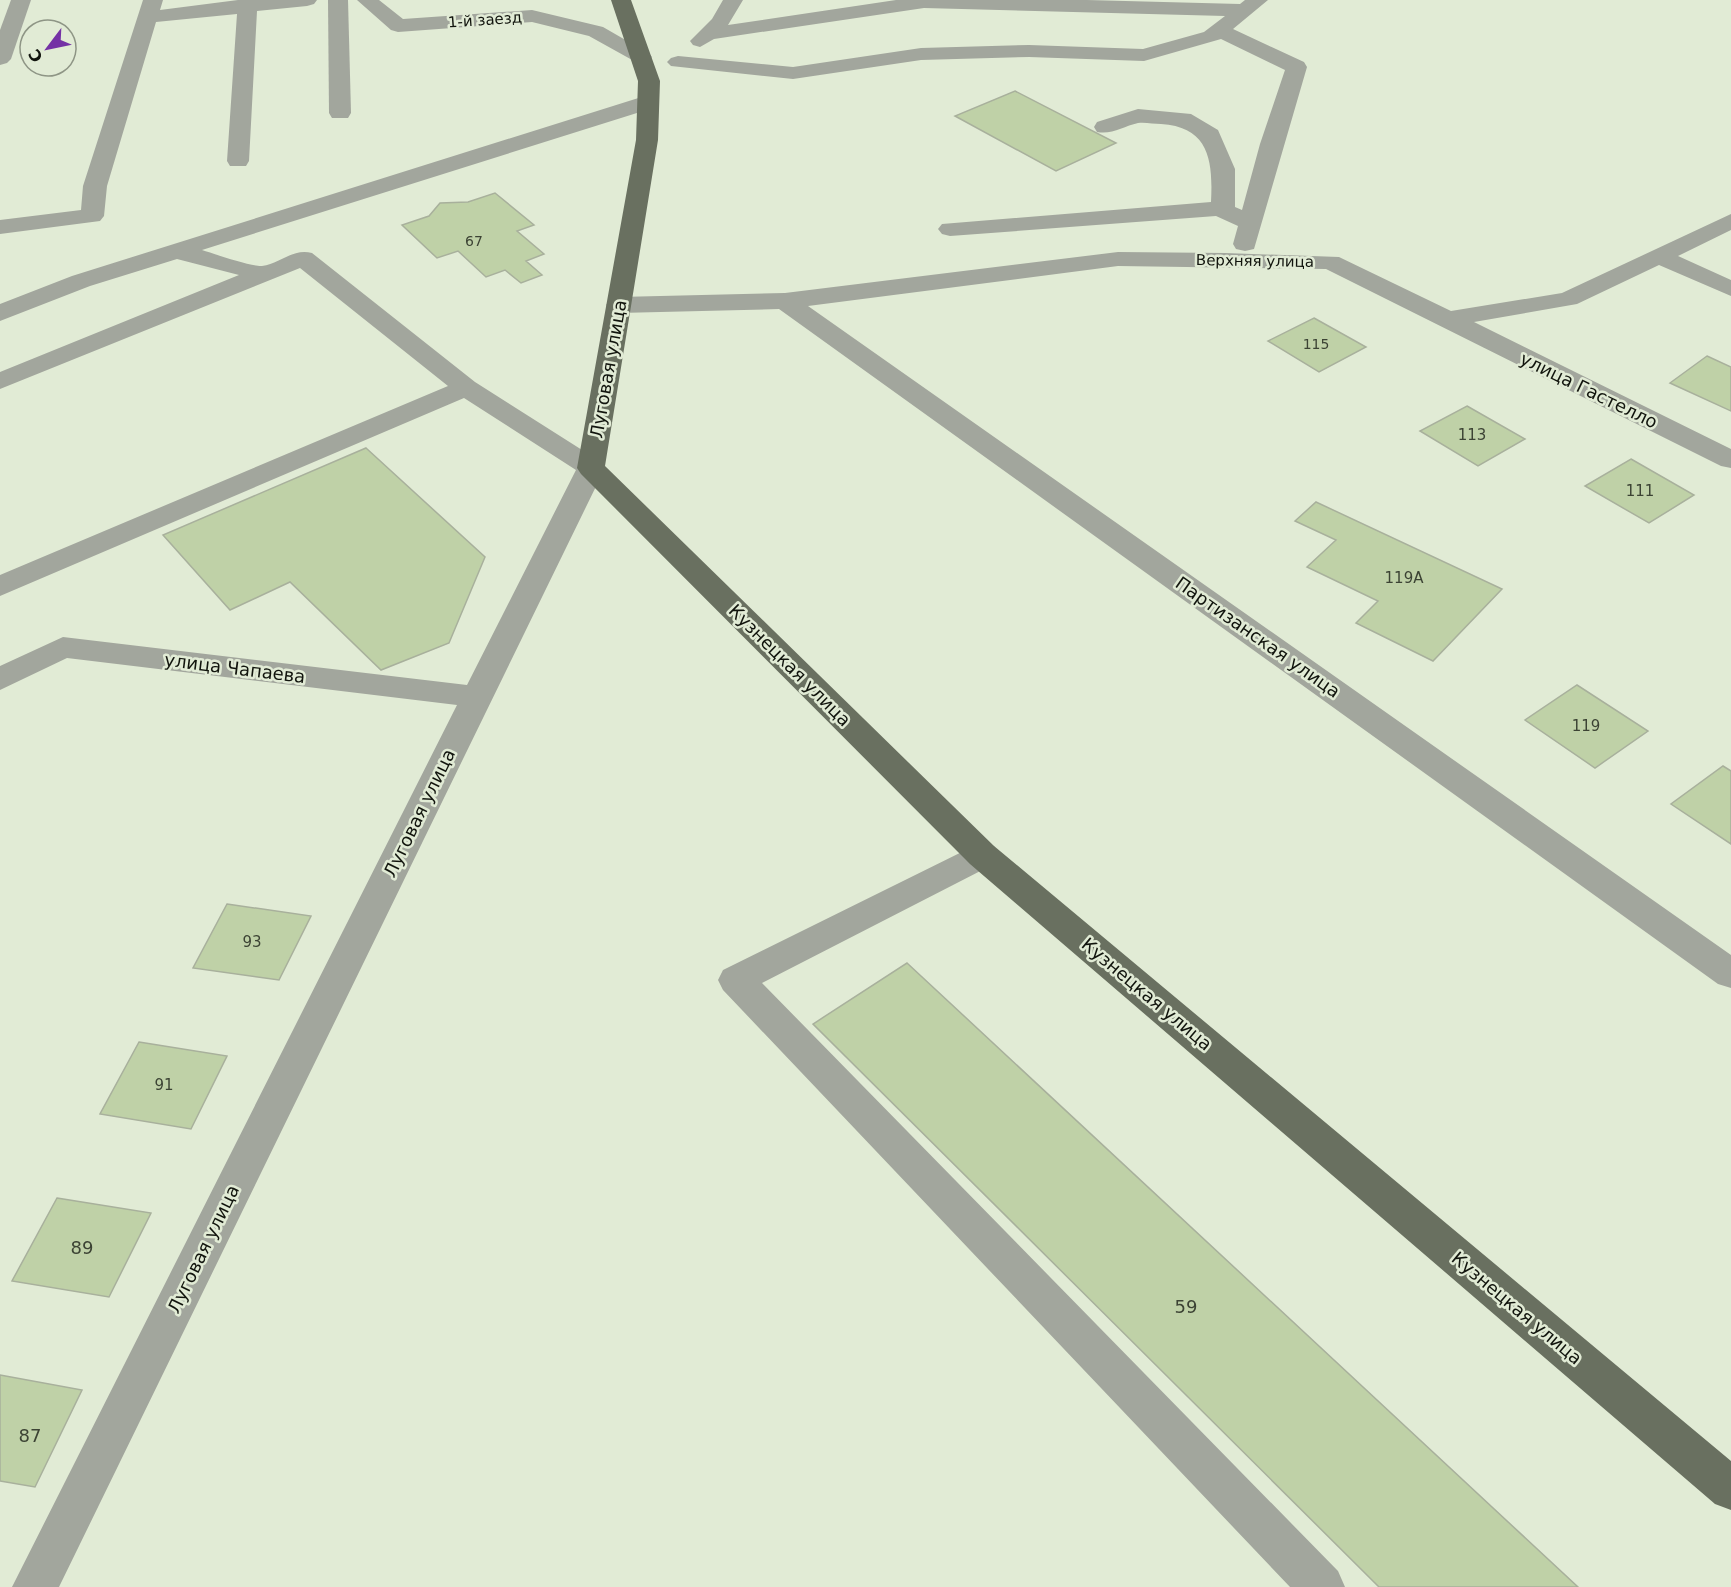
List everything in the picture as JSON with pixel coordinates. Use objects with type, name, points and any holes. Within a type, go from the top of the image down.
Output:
[{"type":"main road","name":"Луговая улица","points":[[591,468],[647,140],[648,92],[641,57],[621,0]]},
{"type":"main road","name":"Кузнецкая улица","points":[[591,468],[982,855],[1731,1490]]},
{"type":"street","points":[[0,59],[21,0]]},
{"type":"street","points":[[0,227],[92,216],[95,186],[151,9],[307,0]]},
{"type":"street","points":[[338,0],[340,113]]},
{"type":"street","name":"1-й заезд","points":[[367,0],[398,26],[477,10],[532,16],[596,31],[641,57]]},
{"type":"street","points":[[0,313],[81,281],[648,92],[720,22],[732,0]]},
{"type":"street","points":[[708,34],[924,2],[1251,5]]},
{"type":"street","points":[[238,161],[247,3]]},
{"type":"street","points":[[678,62],[793,73],[921,54],[1029,51],[1144,55],[1211,36],[1251,5]]},
{"type":"street","points":[[1219,30],[1296,67],[1271,144],[1241,260]]},
{"type":"street","points":[[1105,127],[1138,116],[1183,119],[1210,135],[1224,169],[1223,211]]},
{"type":"street","points":[[950,229],[1207,210],[1223,211],[1251,223]]},
{"type":"street","points":[[1448,319],[1568,299],[1731,221]]},
{"type":"street","points":[[176,251],[264,274]]},
{"type":"street","points":[[1659,256],[1731,289]]},
{"type":"street","points":[[0,381],[303,258],[466,388],[591,468]]},
{"type":"street","name":"Верхняя улица","points":[[619,305],[784,301],[1118,259],[1241,260],[1330,262],[1448,319]]},
{"type":"street","name":"Партизанская улица","points":[[784,301],[1731,974]]},
{"type":"street","name":"улица Гастелло","points":[[1448,319],[1731,460]]},
{"type":"street","points":[[0,586],[466,388]]},
{"type":"street","name":"Луговая улица","points":[[35,1587],[591,468]]},
{"type":"street","name":"улица Чапаева","points":[[0,679],[63,647],[476,697]]},
{"type":"street","points":[[982,855],[736,980],[1322,1587]]},
{"type":"building","points":[[1015,91],[1116,143],[1056,171],[955,116]]},
{"type":"building","points":[[495,193],[534,225],[517,231],[544,254],[526,261],[542,275],[521,283],[505,270],[486,277],[458,251],[437,258],[402,225],[429,216],[440,203],[468,202]]},
{"type":"building","points":[[1314,318],[1366,347],[1319,372],[1268,341]]},
{"type":"building","points":[[1707,356],[1731,367],[1731,411],[1670,383]]},
{"type":"building","points":[[1467,406],[1525,439],[1478,466],[1420,431]]},
{"type":"building","points":[[366,448],[485,557],[449,643],[381,670],[290,582],[230,610],[163,535]]},
{"type":"building","points":[[1631,459],[1694,495],[1649,523],[1585,486]]},
{"type":"building","points":[[1316,502],[1502,589],[1433,661],[1356,623],[1378,601],[1307,567],[1336,540],[1295,521]]},
{"type":"building","points":[[1577,685],[1648,731],[1595,768],[1525,720]]},
{"type":"building","points":[[1723,766],[1731,771],[1731,844],[1671,804]]},
{"type":"building","points":[[227,904],[311,916],[279,980],[193,968]]},
{"type":"building","points":[[907,963],[1578,1587],[1379,1587],[813,1024]]},
{"type":"building","points":[[139,1042],[227,1056],[191,1129],[100,1114]]},
{"type":"building","points":[[57,1198],[151,1213],[109,1297],[12,1281]]},
{"type":"building","points":[[0,1375],[82,1390],[35,1487],[0,1481]]}]
